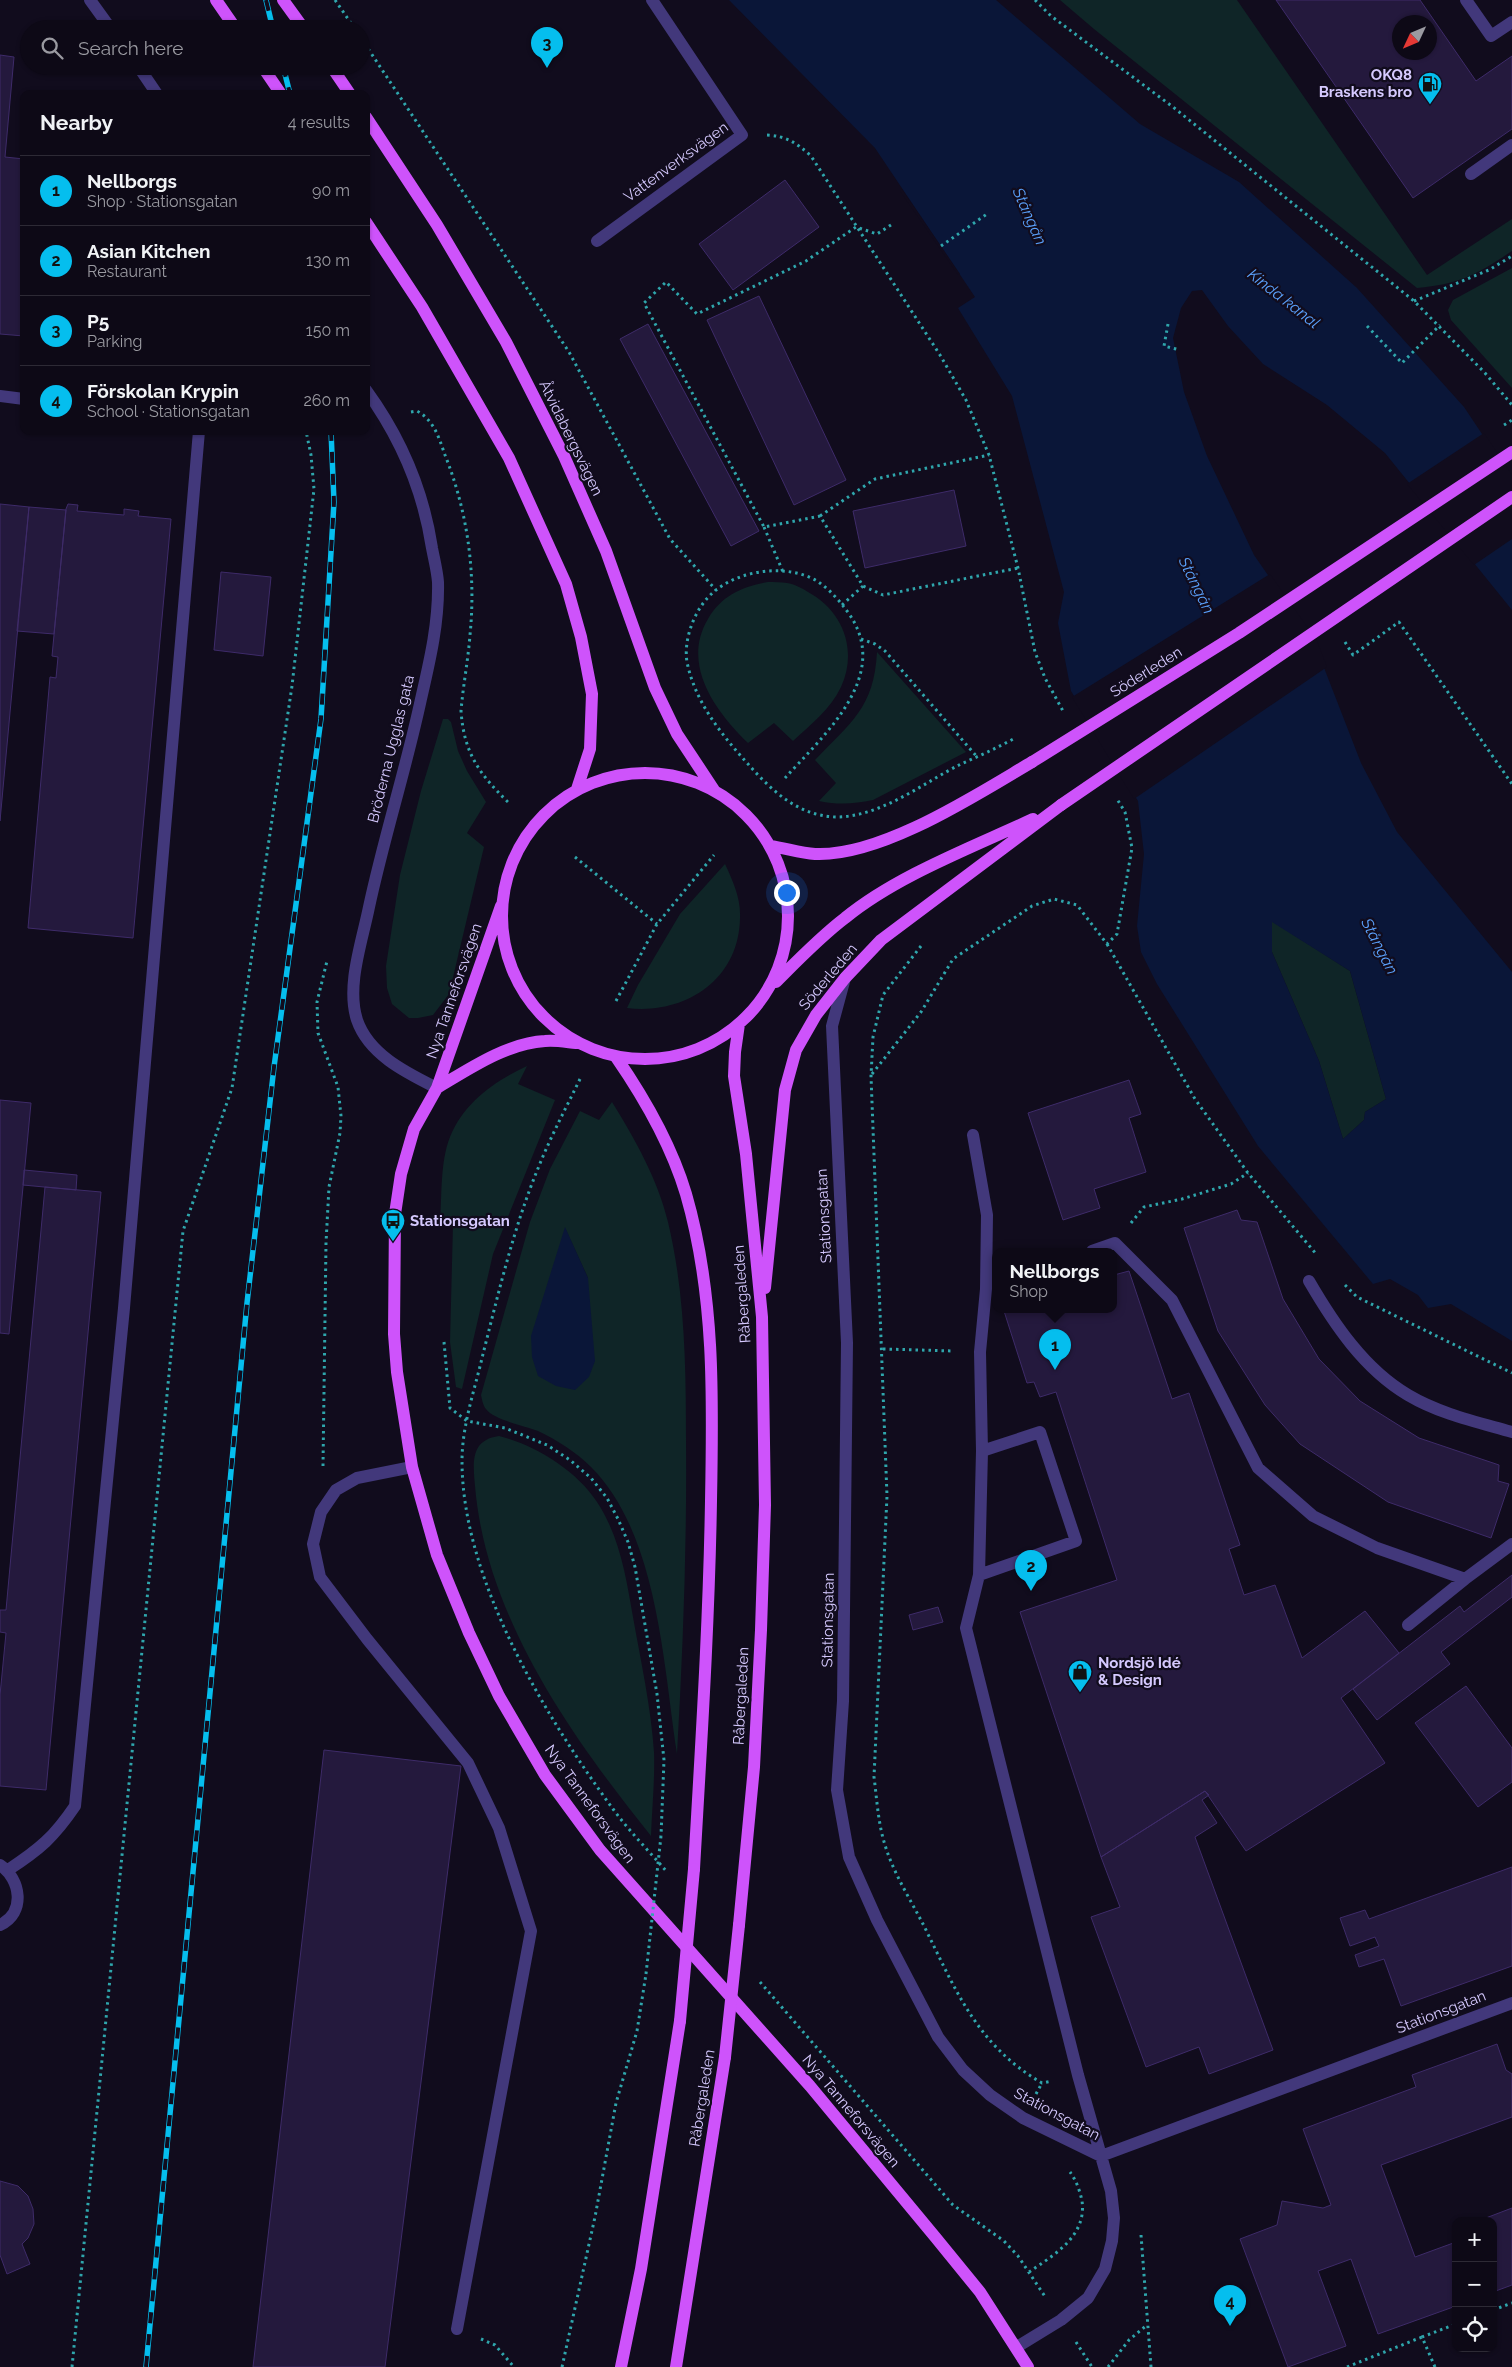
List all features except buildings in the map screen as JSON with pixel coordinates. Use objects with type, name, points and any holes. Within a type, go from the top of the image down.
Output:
[{"type":"main road","points":[[216,0],[230,20]]},
{"type":"main road","points":[[283,0],[297,20]]},
{"type":"main road","points":[[268,75],[278,90]]},
{"type":"main road","points":[[337,75],[347,90]]},
{"type":"main road","name":"Åtvidabergsvägen","points":[[370,123],[437,225],[506,342],[564,456],[602,543],[655,688],[676,734],[714,790]]},
{"type":"main road","points":[[370,228],[427,315],[509,458],[566,584],[581,637],[592,694],[590,749],[577,788]]},
{"type":"main road","name":"Söderleden","points":[[770,846],[816,854],[872,844],[922,824],[1032,762],[1239,633],[1512,452]]},
{"type":"main road","name":"Söderleden","points":[[762,1317],[785,1090],[796,1050],[816,1015],[845,978],[881,940],[921,908],[1061,805],[1512,497]]},
{"type":"main road","points":[[631,773],[660,773],[688,779],[714,790],[736,805],[755,824],[770,846],[784,879],[789,916],[785,952],[772,986],[757,1007],[739,1024],[718,1040],[694,1051],[677,1056],[642,1060],[616,1057],[595,1051],[577,1042],[550,1024],[527,1000],[512,970],[502,939],[501,906],[508,870],[524,837],[547,810],[577,788],[613,776],[631,773]]},
{"type":"main road","name":"Söderleden","points":[[772,986],[846,917],[877,896],[911,877],[1061,805]]},
{"type":"main road","name":"Nya Tanneforsvägen","points":[[501,906],[437,1088],[414,1129],[400,1174],[394,1232],[396,1372],[412,1467],[437,1555],[468,1633],[499,1696],[545,1775],[600,1850],[810,2086],[980,2292],[1017,2347],[1028,2367]]},
{"type":"main road","name":"Råbergaleden","points":[[676,2367],[725,2057],[754,1767],[761,1630],[765,1505],[762,1317],[746,1154],[734,1076],[739,1024]]},
{"type":"main road","name":"Nya Tanneforsvägen","points":[[437,1088],[480,1063],[517,1047],[544,1041],[577,1042]]},
{"type":"main road","points":[[616,1057],[643,1096],[665,1140],[686,1193],[700,1258],[711,1348],[709,1610],[694,1869],[680,2021],[641,2269],[621,2367]]},
{"type":"street","points":[[90,0],[104,20]]},
{"type":"street","name":"Vattenverksvägen","points":[[597,241],[742,135],[652,0]]},
{"type":"street","points":[[1466,0],[1491,36],[1512,22]]},
{"type":"street","points":[[144,75],[154,90]]},
{"type":"street","points":[[1471,174],[1512,145]]},
{"type":"street","name":"Bröderna Ugglas gata","points":[[370,395],[384,414],[410,464],[428,521],[438,580],[435,636],[413,735],[378,864],[357,964],[353,999],[358,1021],[378,1051],[403,1071],[437,1088]]},
{"type":"street","points":[[0,396],[20,398]]},
{"type":"street","points":[[0,1926],[13,1915],[18,1904],[15,1880],[4,1867],[31,1855],[56,1834],[75,1806],[123,1317],[199,435]]},
{"type":"street","name":"Stationsgatan","points":[[845,978],[832,1026],[847,1343],[843,1701],[837,1790],[842,1829],[849,1857],[877,1920],[938,2037],[963,2070],[990,2095],[1023,2118],[1101,2156],[1512,2002]]},
{"type":"street","name":"Stationsgatan","points":[[973,1136],[987,1215],[991,1288],[980,1352],[982,1451],[979,1575],[966,1628],[1078,2076],[1111,2191],[1114,2218],[1112,2240],[1105,2269],[1098,2284],[1077,2308],[1017,2347]]},
{"type":"street","points":[[1101,1248],[1115,1243],[1172,1300],[1258,1468],[1312,1516],[1377,1548],[1465,1579]]},
{"type":"street","points":[[1309,1281],[1331,1318],[1367,1363],[1408,1395],[1459,1417],[1512,1432]]},
{"type":"street","points":[[979,1575],[1076,1541],[1040,1432],[982,1451]]},
{"type":"street","points":[[412,1467],[357,1478],[336,1490],[321,1512],[313,1544],[320,1578],[468,1763],[499,1828],[531,1931],[457,2329]]},
{"type":"street","points":[[1408,1625],[1512,1544]]},
{"type":"path","points":[[335,0],[349,20]]},
{"type":"path","points":[[1035,0],[1051,16],[1173,107],[1414,301],[1440,325],[1512,405]]},
{"type":"path","points":[[370,52],[569,352],[670,539],[716,590]]},
{"type":"path","points":[[742,135],[752,133],[781,136],[797,144],[811,156],[940,355],[966,400],[989,456],[1018,568],[1035,652],[1045,678],[1068,719]]},
{"type":"path","points":[[941,246],[986,214]]},
{"type":"path","points":[[856,227],[878,234],[891,225]]},
{"type":"path","points":[[783,572],[764,527],[644,303],[666,282],[697,314],[806,261],[856,227]]},
{"type":"path","points":[[1414,301],[1489,270],[1512,256]]},
{"type":"path","points":[[1168,324],[1164,346],[1180,350]]},
{"type":"path","points":[[1367,326],[1402,362],[1440,325]]},
{"type":"path","points":[[72,2367],[183,1231],[232,1088],[292,686],[314,489],[307,435]]},
{"type":"path","points":[[764,527],[820,516],[875,479],[989,456]]},
{"type":"path","points":[[820,516],[863,586],[883,595],[1018,568]]},
{"type":"path","points":[[785,778],[827,731],[850,701],[862,673],[863,656],[861,639],[854,621],[842,605],[817,581],[800,574],[765,571],[746,575],[716,590],[702,605],[693,621],[687,641],[687,661],[696,695],[726,739],[759,777],[785,800],[808,813],[837,817],[866,812],[903,797],[962,764],[978,758],[1015,738]]},
{"type":"path","points":[[842,605],[863,586]]},
{"type":"path","points":[[1344,642],[1354,655],[1399,622],[1512,784]]},
{"type":"path","points":[[861,639],[875,644],[884,652],[978,758]]},
{"type":"path","points":[[1106,944],[1117,934],[1132,848],[1125,812],[1115,795]]},
{"type":"path","points":[[616,1000],[657,924],[714,855]]},
{"type":"path","points":[[575,857],[657,924]]},
{"type":"path","points":[[871,1076],[921,1012],[953,959],[1032,906],[1054,899],[1077,905],[1106,944],[1195,1098],[1248,1173],[1320,1259]]},
{"type":"path","points":[[927,940],[914,953],[883,995],[873,1037],[871,1076],[883,1349],[887,1496],[874,1777],[878,1815],[886,1846],[905,1890],[977,2026],[997,2050],[1021,2071],[1042,2083],[1078,2076]]},
{"type":"path","points":[[467,1421],[507,1256],[539,1166],[580,1079]]},
{"type":"path","points":[[1115,1243],[1144,1207],[1182,1199],[1231,1184],[1248,1173]]},
{"type":"path","points":[[1339,1279],[1357,1297],[1512,1373]]},
{"type":"path","points":[[444,1342],[450,1408],[467,1421],[505,1428],[547,1445],[570,1460],[591,1478],[607,1498],[628,1542],[635,1567],[657,1694],[664,1760],[661,1836],[646,1974],[637,2031],[616,2103],[595,2217],[562,2367]]},
{"type":"path","points":[[883,1349],[980,1352]]},
{"type":"path","points":[[1023,2118],[1042,2083]]},
{"type":"path","points":[[1029,2272],[1065,2246],[1080,2225],[1083,2208],[1080,2192],[1068,2170]]},
{"type":"path","points":[[1141,2225],[1151,2367]]},
{"type":"path","points":[[1497,2309],[1512,2303]]},
{"type":"path","points":[[1108,2367],[1129,2340],[1147,2325]]},
{"type":"path","points":[[1347,2367],[1452,2326]]},
{"type":"path","points":[[457,2329],[495,2345],[514,2367]]},
{"type":"path","points":[[1422,2337],[1435,2367]]},
{"type":"green space","points":[[1060,0],[1237,0],[1427,275],[1512,219],[1512,251],[1467,277],[1445,284],[1417,288]]},
{"type":"green space","points":[[1512,268],[1512,388],[1451,320],[1448,310],[1453,300]]},
{"type":"green space","points":[[768,582],[780,582],[798,586],[820,600],[838,621],[844,633],[848,659],[846,673],[837,695],[820,716],[793,741],[774,723],[748,743],[714,702],[700,670],[698,653],[701,636],[708,619],[720,604],[734,593]]},
{"type":"green space","points":[[877,652],[966,752],[873,800],[846,804],[819,801],[836,783],[815,760],[850,724],[866,701],[875,671]]},
{"type":"green space","points":[[443,719],[448,719],[451,722],[458,751],[467,771],[486,802],[467,833],[484,847],[449,994],[433,1015],[409,1018],[392,1004],[387,988],[386,966],[400,875],[421,791]]},
{"type":"green space","points":[[725,864],[738,897],[740,918],[737,940],[730,959],[719,976],[705,989],[688,999],[669,1006],[648,1009],[627,1008],[638,985],[680,914]]},
{"type":"green space","points":[[1272,921],[1350,971],[1386,1099],[1365,1112],[1364,1120],[1343,1139],[1319,1061],[1272,952]]},
{"type":"green space","points":[[527,1066],[518,1084],[555,1100],[493,1254],[462,1389],[456,1387],[450,1342],[453,1224],[440,1224],[444,1157],[456,1125],[472,1103],[503,1078]]},
{"type":"green space","points":[[612,1102],[645,1160],[664,1206],[678,1276],[685,1358],[686,1519],[677,1754],[654,1602],[644,1563],[631,1527],[613,1495],[591,1467],[573,1451],[538,1431],[490,1413],[484,1406],[481,1395],[530,1222],[550,1169],[580,1111],[599,1120]],"holes":[[[565,1228],[588,1278],[588,1296]]]},
{"type":"green space","points":[[499,1436],[540,1452],[554,1460],[578,1479],[605,1515],[617,1543],[625,1572],[651,1718],[654,1784],[651,1836],[591,1758],[563,1716],[537,1673],[514,1628],[496,1582],[482,1535],[475,1486],[474,1461],[475,1454],[483,1442]]},
{"type":"water","points":[[729,0],[996,0],[1140,124],[1239,182],[1357,288],[1464,407],[1512,479],[1512,610],[1385,453],[1327,405],[1263,364],[1228,326],[1202,290],[1192,291],[1181,308],[1173,338],[1184,392],[1207,456],[1254,555],[1314,642],[1361,763],[1397,832],[1512,972],[1512,1341],[1451,1304],[1428,1308],[1418,1295],[1390,1279],[1373,1284],[1258,1146],[1157,984],[1141,952],[1137,926],[1144,854],[1138,801],[1071,691],[1058,623],[1064,592],[1012,396],[958,308],[975,297],[875,148]],"holes":[[[1272,922],[1350,971],[1386,1099],[1365,1112],[1364,1120],[1343,1139],[1319,1061],[1272,952]]]},
{"type":"water","points":[[565,1227],[588,1278],[595,1361],[589,1377],[575,1390],[556,1386],[538,1376],[532,1357],[531,1336]]},
{"type":"pier","points":[[902,189],[960,274],[958,275],[900,191]]},
{"type":"pier","points":[[1484,433],[1512,475],[1512,539],[1474,565],[1407,484]]},
{"type":"pier","points":[[1270,574],[1317,641],[1327,667],[1134,799],[1072,697]]},
{"type":"railway","points":[[266,0],[271,20]]},
{"type":"railway","points":[[285,75],[289,90]]},
{"type":"railway","points":[[146,2367],[247,1303],[274,1067],[321,719],[334,502],[331,435]]},
{"type":"place","name":"P5","points":[[547,68]]},
{"type":"place","name":"OKQ8 Braskens bro","points":[[1430,105]]},
{"type":"place","name":"Stationsgatan","points":[[393,1242]]},
{"type":"place","name":"Nellborgs","points":[[1055,1370]]},
{"type":"place","name":"Asian Kitchen","points":[[1031,1591]]},
{"type":"place","name":"Nordsjö Idé & Design","points":[[1080,1693]]},
{"type":"place","name":"Förskolan Krypin","points":[[1230,2326]]},
{"type":"water label","name":"Stångån","points":[[1030,216]]},
{"type":"water label","name":"Kinda kanal","points":[[1284,298]]},
{"type":"water label","name":"Stångån","points":[[1197,585]]},
{"type":"water label","name":"Stångån","points":[[1380,946]]}]
